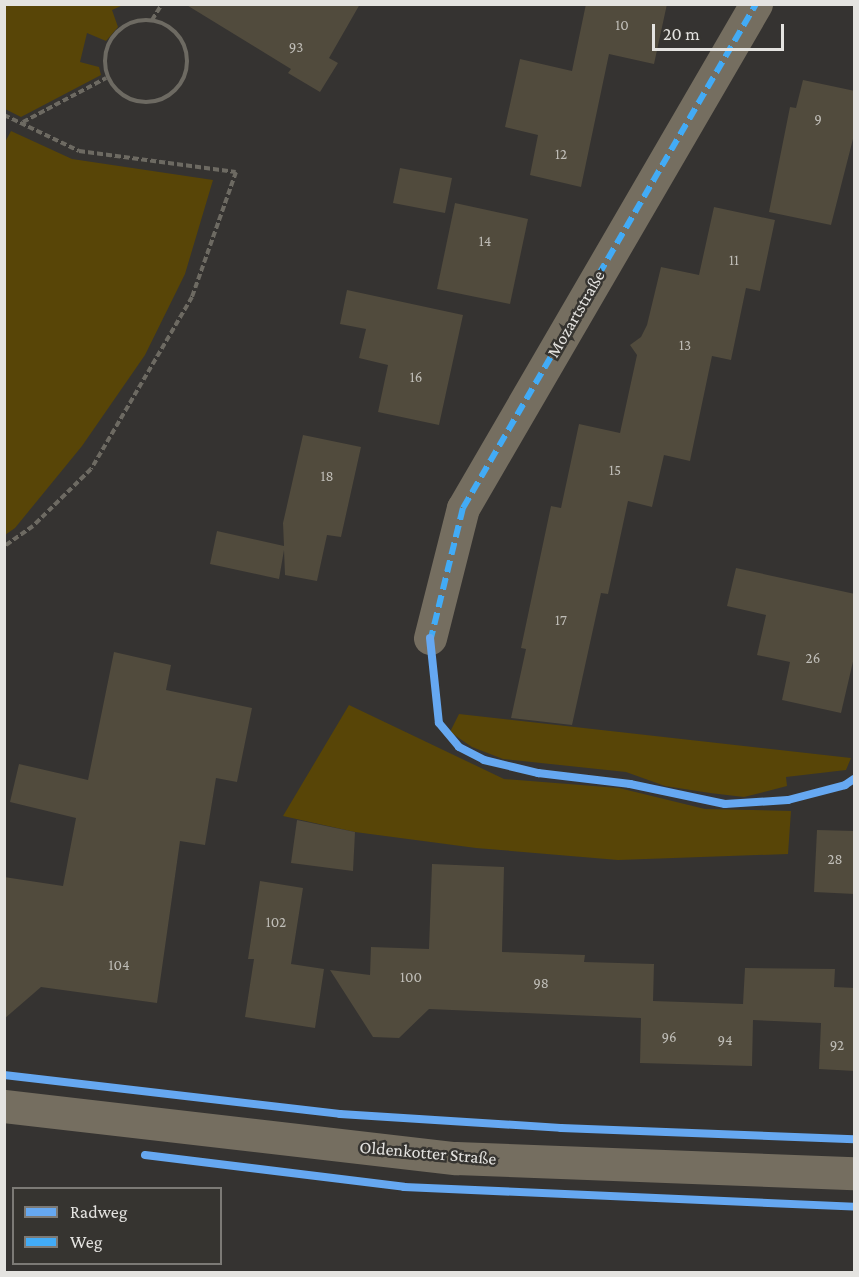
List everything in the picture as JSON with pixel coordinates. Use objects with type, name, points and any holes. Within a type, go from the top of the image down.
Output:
[{"type":"street","name":"Mozartstraße","points":[[430,638],[463,508],[756,4]]},
{"type":"street","name":"Oldenkotter Straße","points":[[4,1106],[456,1158],[855,1173]]},
{"type":"path","points":[[152,20],[162,4]]},
{"type":"path","points":[[136,20],[152,20],[177,33],[186,50],[187,64],[173,93],[143,102],[115,90],[106,78],[106,49],[112,36],[136,20]]},
{"type":"path","points":[[22,123],[106,78]]},
{"type":"path","points":[[4,116],[79,151],[236,172],[192,297],[91,469],[33,526],[4,546]]},
{"type":"shaded area","points":[[4,5],[123,5],[112,10],[118,27],[106,41],[87,33],[80,62],[99,67],[101,75],[21,117],[5,109]]},
{"type":"shaded area","points":[[11,131],[72,159],[213,180],[185,274],[145,355],[82,446],[15,528],[5,535],[4,144]]},
{"type":"shaded area","points":[[349,705],[504,779],[619,788],[705,809],[791,811],[788,854],[618,860],[476,848],[355,832],[283,816]]},
{"type":"shaded area","points":[[459,714],[851,758],[846,770],[786,777],[787,786],[744,797],[665,786],[626,772],[503,759],[472,747],[450,732]]},
{"type":"building","points":[[185,4],[360,4],[329,58],[338,63],[320,92],[288,73],[291,69]]},
{"type":"building","points":[[586,4],[667,4],[654,64],[609,54],[581,187],[530,175],[538,135],[505,127],[520,59],[572,71]]},
{"type":"building","points":[[803,80],[855,91],[855,131],[831,225],[769,212],[790,107],[796,108]]},
{"type":"building","points":[[400,168],[452,178],[445,213],[393,203]]},
{"type":"building","points":[[455,203],[528,219],[510,304],[437,289]]},
{"type":"building","points":[[714,207],[775,220],[760,291],[746,288],[731,360],[712,356],[690,461],[664,455],[652,507],[628,501],[608,594],[601,593],[572,725],[511,718],[526,649],[521,648],[551,506],[561,508],[579,424],[620,433],[637,355],[630,345],[641,337],[647,325],[661,267],[699,275]]},
{"type":"building","points":[[347,290],[463,315],[439,425],[378,412],[388,365],[359,358],[366,329],[340,324]]},
{"type":"building","points":[[303,435],[361,447],[341,537],[327,535],[317,581],[285,575],[284,550],[279,579],[210,564],[217,531],[284,546],[283,523]]},
{"type":"building","points":[[736,568],[855,594],[855,653],[841,713],[782,700],[790,662],[757,655],[766,615],[727,606]]},
{"type":"building","points":[[114,652],[171,665],[166,690],[252,708],[237,782],[216,778],[205,845],[180,841],[157,1003],[41,987],[4,1019],[4,877],[63,886],[76,818],[10,802],[19,764],[88,780]]},
{"type":"building","points":[[297,820],[355,832],[353,871],[291,863]]},
{"type":"building","points":[[817,830],[855,831],[855,894],[814,892]]},
{"type":"building","points":[[432,864],[504,867],[502,952],[585,955],[584,962],[654,964],[653,1001],[743,1004],[745,968],[835,969],[834,987],[855,988],[855,1071],[819,1069],[821,1023],[753,1020],[752,1066],[640,1063],[641,1018],[429,1009],[399,1038],[373,1037],[330,970],[370,975],[371,947],[429,949]]},
{"type":"building","points":[[260,881],[303,888],[291,964],[324,969],[315,1028],[245,1017],[254,959],[248,959]]},
{"type":"marked path","points":[[430,642],[463,508],[756,4]]},
{"type":"cycle path","points":[[430,638],[439,723],[459,747],[484,760],[538,773],[630,784],[725,804],[788,800],[845,785],[854,779]]},
{"type":"cycle path","points":[[4,1075],[340,1114],[561,1128],[854,1139]]},
{"type":"cycle path","points":[[145,1155],[404,1187],[854,1207]]}]
